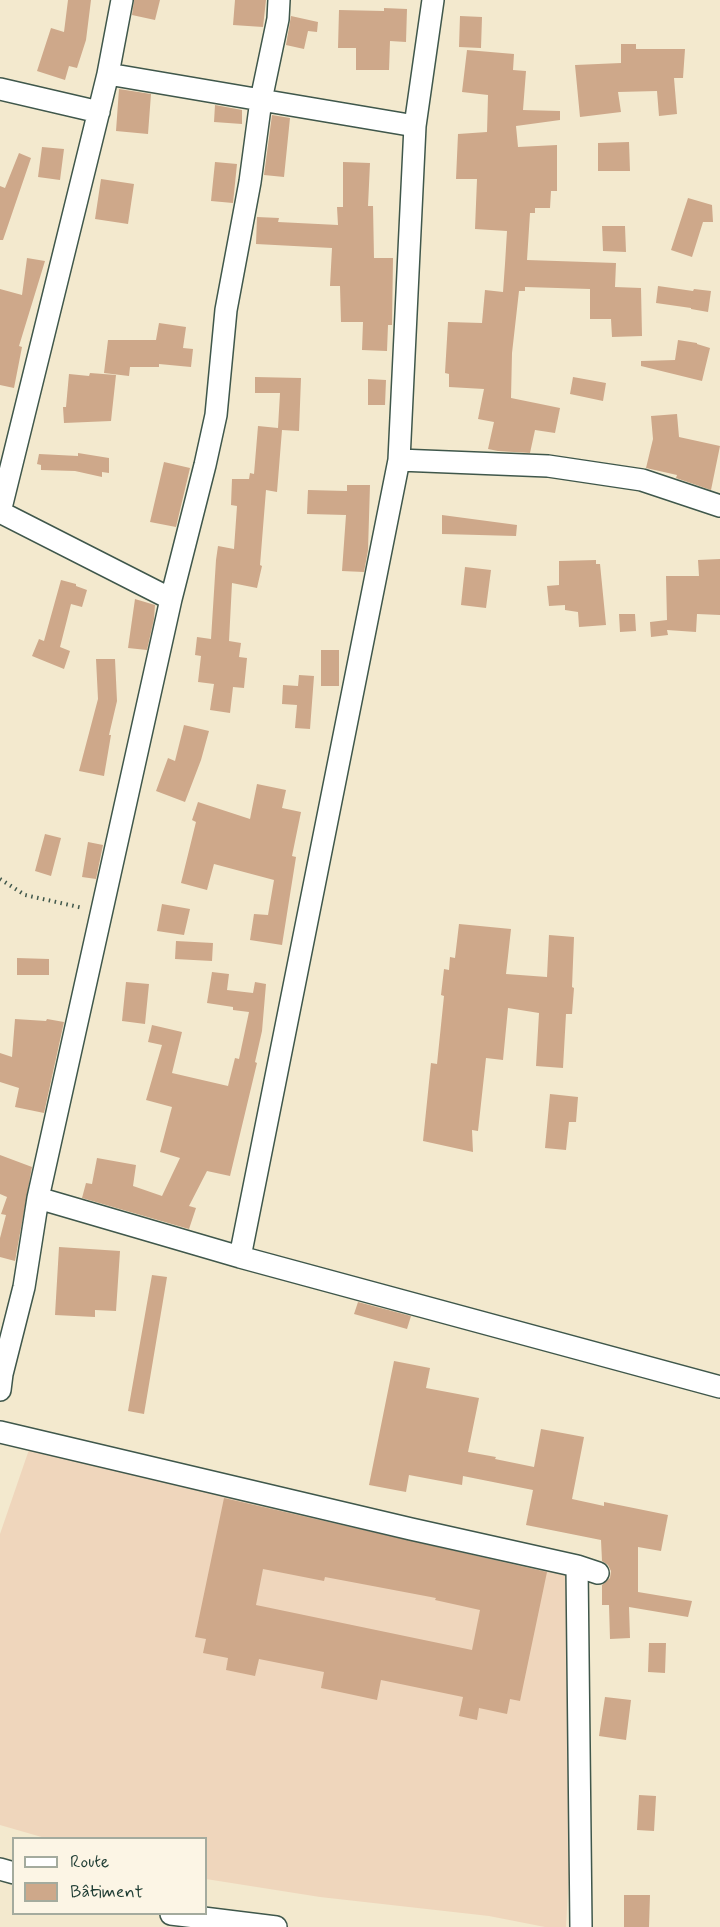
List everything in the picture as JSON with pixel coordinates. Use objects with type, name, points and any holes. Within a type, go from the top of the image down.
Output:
[{"type":"street","points":[[122,0],[99,112],[0,512],[171,599]]},
{"type":"street","points":[[0,1390],[24,1287],[38,1198],[101,912],[171,599],[206,465],[216,415],[226,310],[250,182],[261,100],[278,19],[279,0]]},
{"type":"street","points":[[240,1257],[399,460],[415,126],[433,0]]},
{"type":"street","points":[[108,74],[415,126]]},
{"type":"street","points":[[0,88],[99,112]]},
{"type":"street","points":[[399,460],[548,466],[642,480],[720,506]]},
{"type":"street","points":[[38,1198],[240,1257],[720,1387]]},
{"type":"street","points":[[0,1432],[577,1566],[598,1573]]},
{"type":"street","points":[[577,1566],[581,1927]]},
{"type":"street","points":[[179,1915],[276,1927]]},
{"type":"path","points":[[0,879],[26,895],[101,912]]},
{"type":"shaded area","points":[[33,1438],[586,1571],[566,1927],[545,1927],[489,1916],[320,1897],[207,1879],[207,1837],[42,1837],[0,1825],[0,1534]]},
{"type":"building","points":[[68,0],[91,0],[86,40],[77,68],[69,66],[65,80],[37,71],[51,28],[64,32]]},
{"type":"building","points":[[134,0],[160,0],[155,20],[132,15]]},
{"type":"building","points":[[235,0],[266,0],[263,27],[233,25]]},
{"type":"building","points":[[384,8],[407,9],[406,42],[390,41],[389,70],[356,70],[356,48],[338,48],[339,10],[384,11]]},
{"type":"building","points":[[291,16],[318,22],[317,32],[308,31],[304,49],[286,45]]},
{"type":"building","points":[[460,16],[482,17],[481,48],[459,47]]},
{"type":"building","points":[[621,44],[636,44],[636,49],[685,49],[683,78],[674,78],[677,114],[659,116],[657,91],[618,92],[621,112],[580,117],[575,65],[621,63]]},
{"type":"building","points":[[467,50],[514,54],[513,70],[526,71],[523,110],[560,111],[560,120],[516,126],[518,147],[557,145],[557,191],[551,191],[550,208],[535,208],[535,213],[530,213],[527,260],[616,263],[615,287],[641,288],[642,336],[612,337],[611,319],[590,319],[590,289],[525,287],[525,291],[519,291],[512,353],[511,398],[560,408],[555,433],[535,430],[530,453],[488,449],[494,422],[478,419],[484,389],[449,387],[449,374],[445,373],[448,322],[482,323],[485,290],[503,292],[505,264],[507,231],[475,229],[477,179],[456,179],[458,134],[487,132],[488,95],[462,92]]},
{"type":"building","points":[[119,89],[151,94],[148,134],[116,131]]},
{"type":"building","points":[[215,105],[242,110],[242,124],[214,122]]},
{"type":"building","points":[[272,115],[290,118],[284,177],[264,175]]},
{"type":"building","points":[[629,142],[630,171],[598,171],[598,143]]},
{"type":"building","points":[[42,147],[64,149],[60,180],[38,177]]},
{"type":"building","points":[[19,153],[31,158],[3,240],[0,240],[0,186],[5,188]]},
{"type":"building","points":[[215,162],[237,164],[233,203],[211,201]]},
{"type":"building","points":[[343,162],[370,163],[368,206],[373,206],[374,258],[393,258],[392,325],[388,325],[387,351],[362,350],[363,322],[341,322],[340,286],[330,286],[332,248],[256,244],[257,217],[279,218],[278,222],[338,225],[337,207],[343,207]]},
{"type":"building","points":[[101,179],[134,184],[128,224],[95,219]]},
{"type":"building","points":[[688,198],[712,205],[713,222],[703,222],[692,257],[671,250]]},
{"type":"building","points":[[602,226],[625,226],[626,252],[603,251]]},
{"type":"building","points":[[27,258],[45,261],[19,346],[22,347],[14,388],[0,385],[0,289],[22,295]]},
{"type":"building","points":[[658,286],[711,291],[708,312],[656,303]]},
{"type":"building","points":[[159,323],[186,327],[183,348],[193,349],[191,367],[159,364],[159,367],[130,367],[129,376],[104,373],[108,340],[156,340]]},
{"type":"building","points":[[678,340],[710,348],[702,381],[641,366],[641,361],[675,360]]},
{"type":"building","points":[[90,373],[116,375],[111,421],[64,423],[63,407],[66,407],[69,374],[89,376]]},
{"type":"building","points":[[255,377],[301,378],[299,431],[282,430],[277,492],[266,490],[260,565],[262,566],[257,588],[232,583],[229,641],[241,643],[239,657],[247,658],[244,688],[233,687],[230,713],[210,710],[214,684],[198,682],[201,656],[195,655],[197,637],[211,639],[218,546],[234,549],[237,506],[231,505],[232,479],[249,479],[250,473],[254,474],[258,426],[278,428],[280,393],[255,393]]},
{"type":"building","points":[[573,377],[606,383],[603,401],[570,394]]},
{"type":"building","points":[[368,379],[386,380],[385,405],[368,405]]},
{"type":"building","points":[[677,414],[679,437],[720,446],[711,490],[676,478],[677,475],[646,468],[653,439],[651,416]]},
{"type":"building","points":[[78,453],[109,458],[109,473],[102,472],[102,477],[75,471],[41,470],[41,465],[37,464],[39,454],[78,456]]},
{"type":"building","points":[[164,462],[190,468],[176,527],[150,522]]},
{"type":"building","points":[[347,485],[370,485],[368,550],[364,572],[342,571],[346,515],[307,514],[308,490],[347,491]]},
{"type":"building","points":[[442,515],[517,525],[516,536],[442,534]]},
{"type":"building","points":[[720,559],[720,615],[697,614],[696,632],[667,630],[668,635],[651,637],[650,622],[667,620],[666,576],[699,576],[698,560]]},
{"type":"building","points":[[596,560],[596,564],[600,564],[606,625],[579,627],[578,612],[565,610],[565,605],[549,606],[547,586],[559,585],[559,561]]},
{"type":"building","points":[[465,567],[491,570],[486,608],[461,605]]},
{"type":"building","points":[[61,580],[87,590],[82,607],[71,604],[60,647],[70,651],[64,669],[32,656],[39,639],[44,641]]},
{"type":"building","points":[[135,599],[155,605],[147,650],[128,648]]},
{"type":"building","points":[[619,614],[635,614],[636,631],[620,632]]},
{"type":"building","points":[[321,650],[339,650],[339,686],[321,686]]},
{"type":"building","points":[[96,659],[115,659],[117,701],[109,735],[111,735],[104,776],[79,771],[98,699]]},
{"type":"building","points":[[299,675],[314,676],[310,729],[295,728],[297,705],[282,704],[283,685],[298,686]]},
{"type":"building","points":[[184,725],[209,731],[185,802],[156,791],[168,758],[175,761]]},
{"type":"building","points":[[257,784],[286,790],[282,808],[301,812],[292,856],[296,857],[282,945],[250,940],[254,914],[268,915],[274,880],[214,864],[207,890],[181,883],[196,822],[192,820],[198,802],[250,819]]},
{"type":"building","points":[[45,834],[61,838],[51,876],[35,871]]},
{"type":"building","points":[[88,842],[103,845],[96,879],[82,877]]},
{"type":"building","points":[[162,904],[190,909],[184,935],[157,931]]},
{"type":"building","points":[[459,924],[511,929],[506,974],[547,977],[549,935],[574,937],[572,1014],[566,1014],[563,1068],[536,1066],[539,1013],[508,1008],[503,1060],[486,1058],[478,1131],[472,1130],[473,1152],[423,1141],[431,1063],[437,1064],[444,996],[441,995],[444,969],[449,970],[450,957],[455,958]]},
{"type":"building","points":[[176,941],[213,943],[212,961],[175,959]]},
{"type":"building","points":[[17,958],[49,959],[49,975],[17,975]]},
{"type":"building","points":[[212,972],[229,974],[227,990],[253,993],[255,982],[266,984],[262,1031],[255,1062],[257,1063],[230,1176],[207,1171],[189,1206],[196,1208],[189,1229],[82,1198],[86,1183],[92,1184],[97,1158],[136,1165],[133,1186],[162,1196],[180,1158],[160,1152],[172,1107],[146,1100],[162,1045],[148,1042],[152,1025],[182,1032],[172,1073],[228,1086],[235,1058],[239,1059],[249,1012],[207,1003]]},
{"type":"building","points":[[126,982],[149,984],[145,1024],[122,1021]]},
{"type":"building","points":[[15,1019],[46,1021],[47,1019],[64,1022],[44,1113],[15,1107],[19,1088],[0,1082],[0,1053],[12,1057]]},
{"type":"building","points":[[550,1094],[578,1097],[576,1122],[569,1122],[566,1150],[545,1148]]},
{"type":"building","points":[[0,1155],[32,1167],[15,1261],[0,1257],[0,1238],[6,1215],[1,1214],[7,1197],[0,1194]]},
{"type":"building","points":[[59,1247],[120,1251],[116,1311],[95,1310],[95,1317],[55,1315]]},
{"type":"building","points":[[152,1275],[167,1277],[144,1414],[128,1411]]},
{"type":"building","points":[[358,1302],[411,1316],[407,1329],[354,1314]]},
{"type":"building","points":[[394,1361],[430,1368],[426,1388],[479,1398],[468,1452],[534,1467],[541,1429],[584,1437],[572,1499],[604,1506],[604,1502],[668,1515],[661,1551],[638,1547],[638,1592],[692,1601],[688,1617],[629,1607],[630,1638],[610,1639],[609,1605],[602,1605],[602,1585],[610,1578],[611,1571],[602,1561],[601,1540],[526,1525],[533,1490],[463,1476],[462,1485],[409,1475],[406,1492],[369,1485]]},
{"type":"building","points":[[224,1498],[547,1572],[520,1701],[510,1699],[507,1714],[479,1708],[477,1720],[459,1716],[463,1697],[381,1680],[377,1700],[321,1688],[324,1672],[259,1659],[255,1676],[226,1670],[228,1658],[203,1653],[206,1639],[195,1637]],"holes":[[[263,1569],[324,1581],[325,1577],[436,1598],[435,1600],[480,1610],[472,1650],[256,1605]]]},
{"type":"building","points":[[649,1643],[666,1643],[665,1673],[648,1672]]},
{"type":"building","points":[[605,1697],[631,1700],[626,1740],[599,1736]]},
{"type":"building","points":[[639,1795],[656,1796],[654,1831],[637,1830]]},
{"type":"building","points":[[624,1895],[650,1895],[649,1927],[624,1927]]}]
